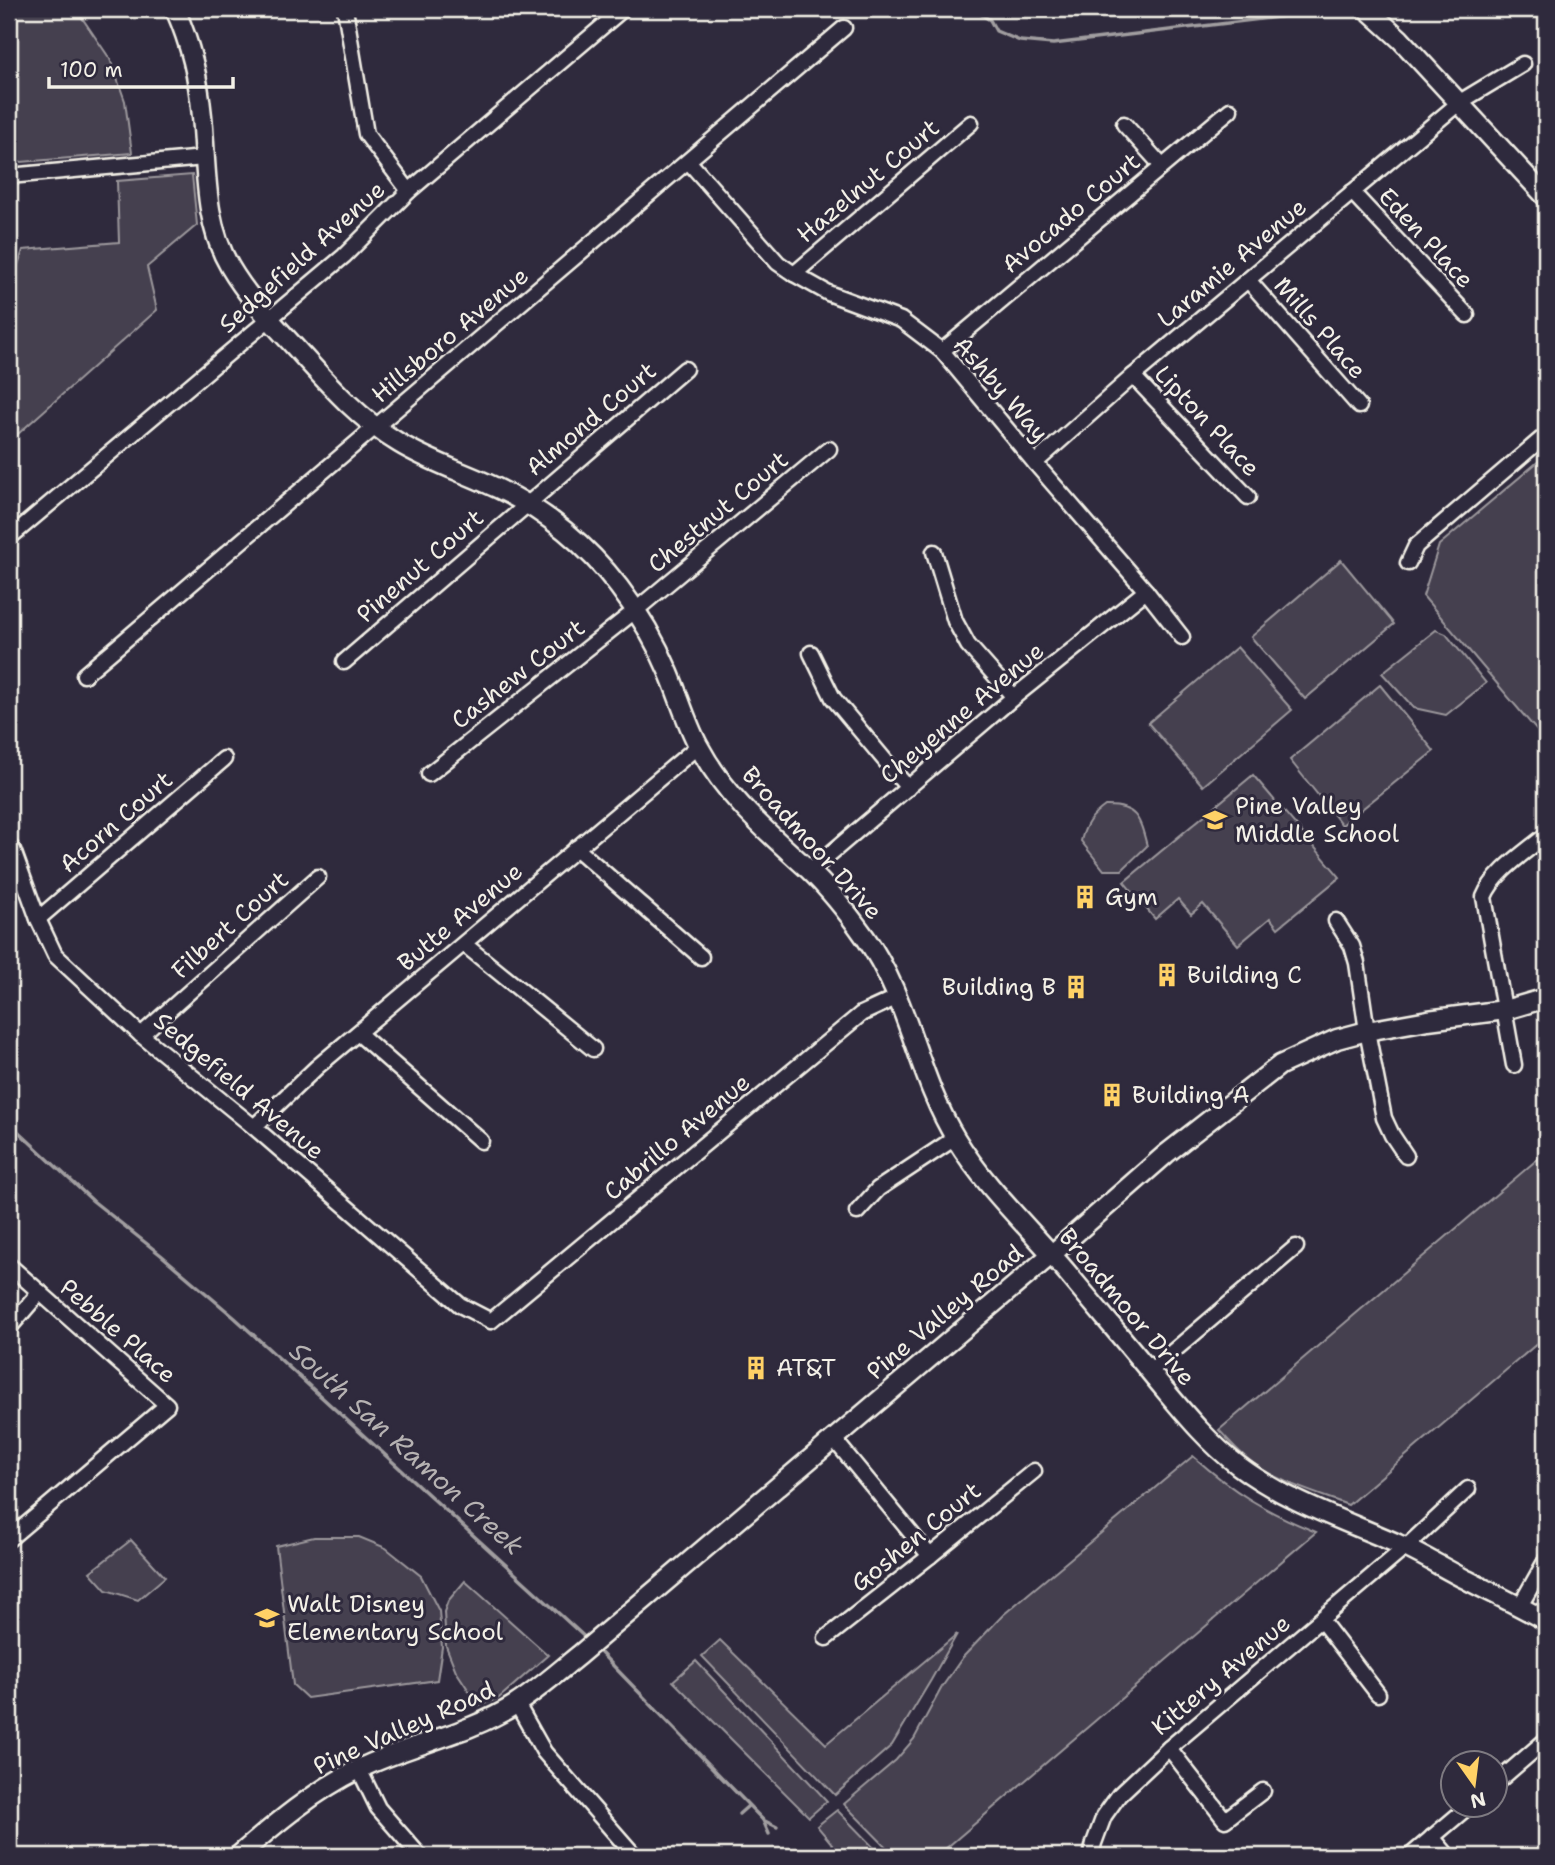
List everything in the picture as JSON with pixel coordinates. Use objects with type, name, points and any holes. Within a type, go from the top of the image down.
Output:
[{"type":"street","name":"Broadmoor Drive","points":[[175,9],[188,40],[195,67],[202,113],[210,211],[219,244],[241,284],[322,378],[359,414],[397,442],[526,503],[568,534],[601,564],[647,629],[668,669],[698,746],[744,810],[836,899],[886,968],[931,1087],[955,1138],[999,1197],[1052,1254],[1203,1435],[1239,1466],[1284,1495],[1406,1547],[1546,1621]]},
{"type":"street","points":[[345,9],[366,134],[409,191]]},
{"type":"street","name":"Sedgefield Avenue","points":[[9,538],[344,256],[409,191],[623,9]]},
{"type":"street","points":[[1367,9],[1400,38],[1546,197]]},
{"type":"street","name":"Hillsboro Avenue","points":[[84,675],[844,28]]},
{"type":"street","name":"Laramie Avenue","points":[[1035,463],[1133,376],[1460,102],[1523,64]]},
{"type":"street","name":"Avocado Court","points":[[942,351],[1230,110]]},
{"type":"street","name":"Hazelnut Court","points":[[794,274],[971,123]]},
{"type":"street","points":[[1124,124],[1162,166]]},
{"type":"street","points":[[9,176],[204,158]]},
{"type":"street","name":"Ashby Way","points":[[689,162],[778,263],[828,293],[901,320],[942,351],[1182,637]]},
{"type":"street","name":"Eden Place","points":[[1352,192],[1467,315]]},
{"type":"street","name":"Mills Place","points":[[1248,280],[1359,406]]},
{"type":"street","name":"Almond Court","points":[[526,503],[685,369]]},
{"type":"street","name":"Lipton Place","points":[[1133,376],[1248,497]]},
{"type":"street","points":[[1408,563],[1416,546],[1546,435]]},
{"type":"street","name":"Chestnut Court","points":[[635,610],[829,449]]},
{"type":"street","name":"Pinenut Court","points":[[344,662],[526,503]]},
{"type":"street","points":[[934,552],[955,621],[968,645],[1014,697]]},
{"type":"street","name":"Cheyenne Avenue","points":[[810,872],[1014,697],[1146,591]]},
{"type":"street","name":"Cashew Court","points":[[429,774],[635,610]]},
{"type":"street","points":[[811,653],[833,698],[908,788]]},
{"type":"street","name":"Butte Avenue","points":[[254,1127],[317,1066],[698,746]]},
{"type":"street","name":"Acorn Court","points":[[38,919],[224,759]]},
{"type":"street","points":[[1514,1065],[1484,897],[1489,886],[1503,871],[1546,835]]},
{"type":"street","name":"Sedgefield Avenue","points":[[9,845],[55,955],[141,1035],[254,1127],[460,1305],[491,1321]]},
{"type":"street","points":[[576,848],[701,957]]},
{"type":"street","name":"Filbert Court","points":[[141,1035],[318,877]]},
{"type":"street","points":[[1336,921],[1352,946],[1357,962],[1384,1118],[1406,1156]]},
{"type":"street","points":[[464,944],[593,1049]]},
{"type":"street","name":"Cabrillo Avenue","points":[[491,1321],[861,1014],[898,997]]},
{"type":"street","name":"Pine Valley Road","points":[[237,1856],[317,1793],[359,1769],[454,1733],[517,1704],[579,1655],[1166,1154],[1280,1065],[1337,1039],[1367,1031],[1506,1010],[1546,998]]},
{"type":"street","points":[[358,1033],[481,1141]]},
{"type":"street","points":[[857,1212],[878,1189],[955,1138]]},
{"type":"street","points":[[1150,1371],[1296,1247]]},
{"type":"street","name":"Pebble Place","points":[[9,1265],[167,1405],[9,1539]]},
{"type":"street","points":[[9,1328],[40,1293]]},
{"type":"street","points":[[834,1438],[930,1556]]},
{"type":"street","name":"Goshen Court","points":[[826,1638],[1034,1471]]},
{"type":"street","name":"Kittery Avenue","points":[[1091,1856],[1104,1816],[1119,1795],[1169,1748],[1406,1547],[1468,1489]]},
{"type":"street","points":[[1520,1606],[1546,1560]]},
{"type":"street","points":[[1321,1620],[1378,1694]]},
{"type":"street","points":[[517,1704],[544,1752],[635,1856]]},
{"type":"street","points":[[1510,1771],[1546,1740]]},
{"type":"street","points":[[1169,1748],[1225,1821],[1263,1791]]},
{"type":"street","points":[[359,1769],[378,1808],[420,1856]]},
{"type":"street","points":[[1410,1856],[1452,1820]]},
{"type":"street","points":[[1432,1838],[1448,1856]]},
{"type":"shaded area","points":[[9,9],[76,9],[110,59],[125,101],[132,153],[9,163]]},
{"type":"shaded area","points":[[192,175],[197,225],[147,267],[157,310],[9,442],[9,292],[23,250],[119,242],[117,181]]},
{"type":"shaded area","points":[[1546,455],[1546,735],[1543,738],[1423,596],[1439,545]]},
{"type":"shaded area","points":[[1341,560],[1394,624],[1305,699],[1251,637]]},
{"type":"shaded area","points":[[1436,630],[1446,634],[1486,683],[1446,715],[1414,708],[1382,673]]},
{"type":"shaded area","points":[[1237,647],[1292,710],[1203,786],[1148,723]]},
{"type":"shaded area","points":[[1380,685],[1434,751],[1342,825],[1290,760]]},
{"type":"shaded area","points":[[1253,775],[1340,877],[1278,928],[1270,918],[1238,945],[1203,904],[1191,914],[1178,899],[1155,919],[1124,882]]},
{"type":"shaded area","points":[[1105,806],[1131,811],[1139,821],[1147,846],[1122,870],[1104,870],[1081,841],[1089,821]]},
{"type":"shaded area","points":[[1546,1152],[1546,1336],[1348,1505],[1270,1474],[1249,1460],[1219,1430]]},
{"type":"shaded area","points":[[1193,1456],[1251,1500],[1316,1532],[937,1856],[895,1856],[844,1804],[896,1760],[914,1739],[942,1687],[963,1657],[1003,1615]]},
{"type":"shaded area","points":[[314,1537],[359,1537],[386,1548],[421,1576],[439,1611],[442,1647],[437,1680],[307,1698],[293,1685],[276,1546]]},
{"type":"shaded area","points":[[131,1540],[165,1577],[138,1600],[106,1590],[90,1572]]},
{"type":"shaded area","points":[[465,1581],[548,1655],[499,1698],[479,1706],[456,1671],[446,1646],[444,1612],[448,1601]]},
{"type":"shaded area","points":[[957,1634],[892,1745],[835,1795],[702,1656],[720,1640],[826,1744]]},
{"type":"shaded area","points":[[696,1661],[827,1801],[809,1817],[673,1681]]},
{"type":"shaded area","points":[[837,1810],[882,1856],[842,1856],[817,1826]]},
{"type":"waterway","points":[[973,9],[990,20],[996,31],[1020,41],[1053,44],[1336,10]]},
{"type":"waterway","name":"South San Ramon Creek","points":[[9,1123],[93,1201],[235,1318],[589,1641]]},
{"type":"waterway","name":"South San Ramon Creek","points":[[597,1649],[763,1820],[769,1834]]},
{"type":"waterway","points":[[739,1814],[748,1806]]},
{"type":"waterway","name":"South San Ramon Creek","points":[[763,1820],[777,1827]]},
{"type":"waterway","name":"South San Ramon Creek","points":[[801,1852],[803,1856]]},
{"type":"place","name":"Pine Valley Middle School","points":[[1215,820]]},
{"type":"place","name":"Gym","points":[[1085,897]]},
{"type":"place","name":"Building C","points":[[1167,975]]},
{"type":"place","name":"Building B","points":[[1076,987]]},
{"type":"place","name":"Building A","points":[[1112,1095]]},
{"type":"place","name":"AT&T","points":[[756,1368]]},
{"type":"place","name":"Walt Disney Elementary School","points":[[267,1618]]}]
